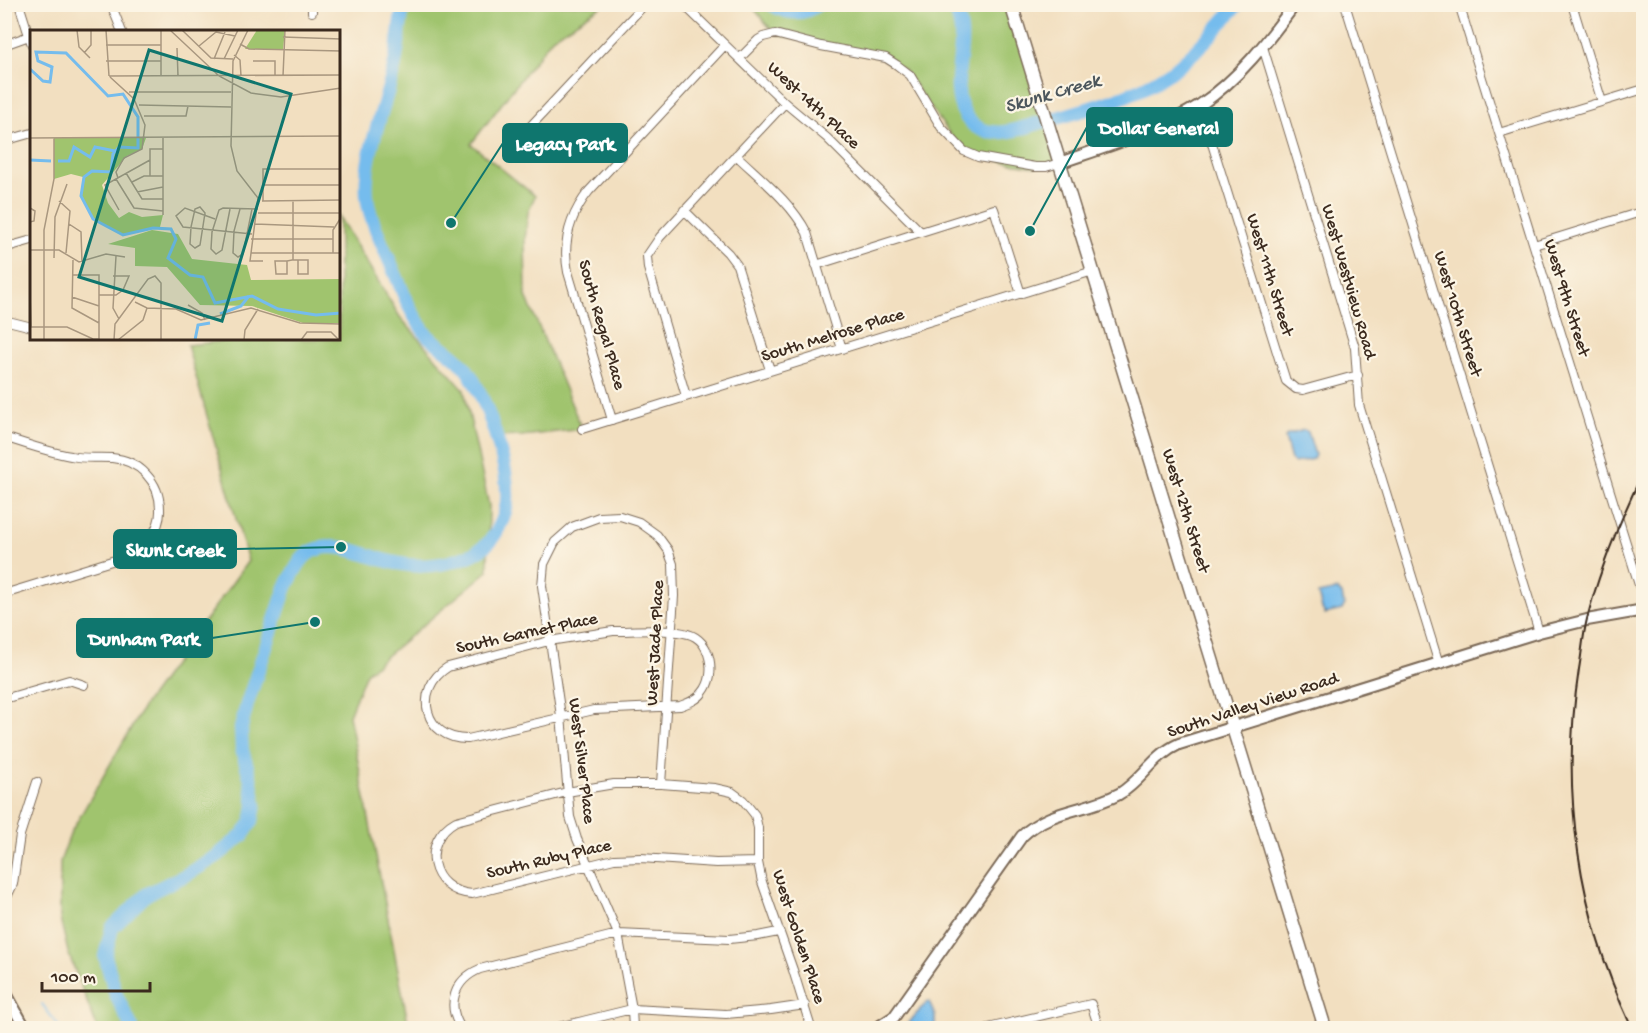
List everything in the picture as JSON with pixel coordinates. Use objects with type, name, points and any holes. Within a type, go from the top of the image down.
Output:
[{"type":"main road","name":"West 12th Street","points":[[1011,4],[1325,1029]]},
{"type":"street","points":[[19,4],[30,39]]},
{"type":"street","points":[[111,4],[121,30]]},
{"type":"street","points":[[527,130],[645,4]]},
{"type":"street","name":"West 14th Place","points":[[683,4],[785,103],[835,146],[920,231]]},
{"type":"street","points":[[740,58],[763,37],[775,34],[886,58],[909,75],[940,127],[964,151],[978,157],[1046,167],[1144,131],[1200,105],[1241,71],[1263,47],[1295,4]]},
{"type":"street","name":"West 10th Street","points":[[1345,4],[1539,633]]},
{"type":"street","name":"West 9th Street","points":[[1459,4],[1644,602]]},
{"type":"street","points":[[1572,4],[1602,102]]},
{"type":"street","points":[[4,45],[29,36]]},
{"type":"street","name":"South Regal Place","points":[[612,420],[568,272],[565,249],[570,223],[576,208],[589,191],[725,45]]},
{"type":"street","name":"West Westview Road","points":[[1263,47],[1355,348],[1359,405],[1439,664]]},
{"type":"street","points":[[1499,133],[1644,89]]},
{"type":"street","points":[[686,396],[646,260],[660,237],[785,103]]},
{"type":"street","name":"West 11th Street","points":[[1200,105],[1286,381],[1291,387],[1303,390],[1358,375]]},
{"type":"street","points":[[4,141],[30,134]]},
{"type":"street","points":[[736,155],[772,189],[798,218],[807,233],[842,349]]},
{"type":"street","points":[[816,265],[994,209],[1021,294]]},
{"type":"street","points":[[684,210],[728,252],[737,265],[770,370]]},
{"type":"street","points":[[1534,245],[1644,211]]},
{"type":"street","points":[[4,248],[30,241]]},
{"type":"street","name":"South Melrose Place","points":[[582,429],[1093,271]]},
{"type":"street","points":[[4,320],[30,326]]},
{"type":"street","points":[[4,437],[68,456],[114,458],[131,463],[139,467],[151,480],[159,499],[160,509],[159,519],[151,537],[141,548],[128,556],[4,594]]},
{"type":"street","name":"West Jade Place","points":[[599,517],[614,516],[633,520],[657,535],[671,557],[675,571],[668,708],[661,784]]},
{"type":"street","name":"West Silver Place","points":[[599,517],[567,530],[555,542],[547,556],[542,574],[542,586],[561,716],[567,792],[573,828],[618,934],[632,1009],[633,1029]]},
{"type":"street","name":"South Valley View Road","points":[[877,1029],[894,1017],[1022,836],[1043,819],[1101,802],[1120,793],[1164,752],[1179,744],[1539,633],[1587,620],[1644,610]]},
{"type":"street","name":"South Garnet Place","points":[[561,716],[477,738],[462,739],[443,733],[435,726],[427,710],[426,698],[432,681],[448,667],[549,641],[613,632],[687,633],[698,639],[707,654],[711,672],[708,684],[700,696],[691,702],[668,708]]},
{"type":"street","points":[[4,699],[69,680],[84,685]]},
{"type":"street","points":[[561,716],[615,708],[668,708]]},
{"type":"street","points":[[4,903],[12,891],[20,835],[37,782]]},
{"type":"street","points":[[567,792],[614,784],[661,784]]},
{"type":"street","name":"West Golden Place","points":[[661,784],[714,788],[732,792],[743,800],[755,814],[758,828],[758,862],[767,899],[812,1029]]},
{"type":"street","name":"South Ruby Place","points":[[567,792],[456,821],[443,830],[436,842],[433,854],[438,874],[447,885],[459,892],[471,894],[588,865],[628,858],[716,863],[758,862]]},
{"type":"street","points":[[461,1029],[454,1013],[456,989],[465,977],[480,969],[618,934],[729,939],[778,932]]},
{"type":"street","points":[[4,990],[25,1029]]},
{"type":"street","points":[[988,1029],[1091,1004],[1099,1029]]},
{"type":"street","points":[[554,1029],[632,1009],[726,1014],[805,1005]]},
{"type":"green space","points":[[404,5],[603,5],[552,38],[471,144],[535,196],[528,212],[525,240],[526,296],[582,429],[495,437],[480,393],[464,366],[446,348],[428,335],[414,315],[378,234],[368,206],[366,179],[395,62]]},
{"type":"green space","points":[[751,5],[1011,5],[1059,163],[1035,167],[978,157],[960,148],[903,69],[874,55],[775,34]]},
{"type":"green space","points":[[340,219],[400,317],[464,390],[489,506],[488,571],[366,673],[349,715],[409,1028],[97,1028],[68,952],[60,918],[60,862],[71,832],[145,704],[248,561],[187,345],[235,340],[340,340]]},
{"type":"water","points":[[1304,430],[1308,432],[1315,455],[1313,459],[1294,463],[1291,460],[1285,438],[1287,435]]},
{"type":"water","points":[[1337,590],[1342,594],[1344,606],[1342,610],[1325,614],[1318,594]]},
{"type":"water","points":[[929,1001],[935,1016],[935,1028],[904,1028],[927,1002]]},
{"type":"waterway","name":"Skunk Creek","points":[[132,1028],[116,995],[105,956],[112,928],[147,894],[186,875],[217,856],[243,835],[252,821],[255,805],[242,750],[241,728],[286,587],[298,564],[309,553],[330,547],[352,550],[405,565],[430,565],[455,561],[469,556],[489,542],[506,510],[507,492],[503,462],[486,407],[463,365],[428,336],[412,312],[377,232],[368,204],[366,187],[371,152],[395,63],[404,4]]},
{"type":"waterway","name":"Skunk Creek","points":[[771,4],[789,12],[800,12],[818,4]]},
{"type":"waterway","name":"Skunk Creek","points":[[951,4],[958,17],[961,30],[958,73],[960,102],[965,115],[972,124],[982,130],[997,133],[1017,130],[1097,106],[1150,85],[1189,57],[1238,4]]},
{"type":"waterway","points":[[42,1004],[60,1028]]},
{"type":"railway","points":[[1632,1028],[1613,985],[1586,897],[1573,807],[1572,761],[1574,715],[1584,631],[1598,581],[1612,543],[1644,470]]},
{"type":"place","name":"Legacy Park","points":[[451,223]]},
{"type":"place","name":"Dollar General","points":[[1030,231]]},
{"type":"place","name":"Skunk Creek","points":[[341,547]]},
{"type":"place","name":"Dunham Park","points":[[315,622]]}]
